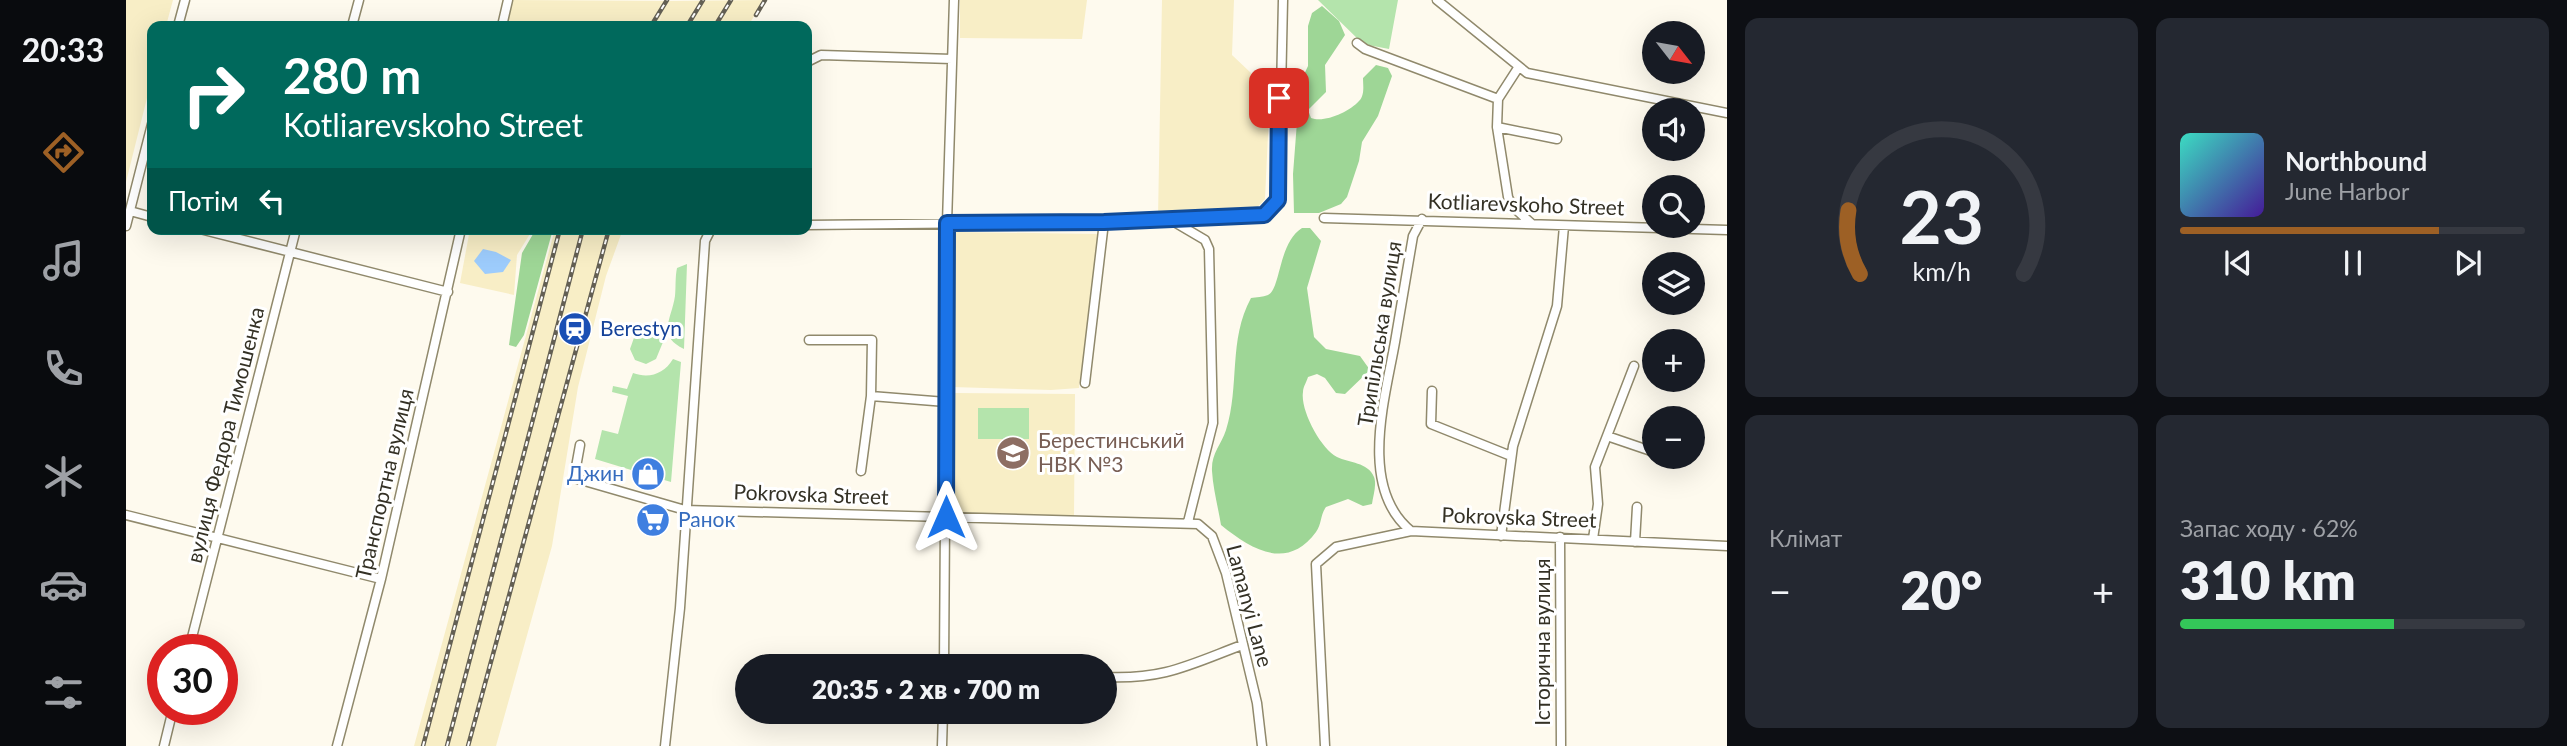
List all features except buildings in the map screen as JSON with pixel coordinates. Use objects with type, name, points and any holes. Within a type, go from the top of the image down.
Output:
[{"type":"street","points":[[179,21],[185,0]]},
{"type":"street","points":[[353,21],[359,0]]},
{"type":"street","points":[[503,21],[508,0]]},
{"type":"street","points":[[944,654],[947,223],[954,0]]},
{"type":"street","points":[[812,225],[1104,222],[1264,215],[1278,200],[1283,0]]},
{"type":"street","points":[[1437,0],[1518,68],[1681,106],[1727,113]]},
{"type":"street","points":[[1357,43],[1365,50],[1498,99]]},
{"type":"street","points":[[812,59],[821,55],[952,59]]},
{"type":"street","points":[[1518,68],[1498,99],[1497,127],[1508,197],[1512,206],[1532,225]]},
{"type":"street","points":[[1497,127],[1557,139]]},
{"type":"street","points":[[126,226],[147,144]]},
{"type":"street","points":[[130,211],[147,216]]},
{"type":"street","name":"Kotliarevskoho Street","points":[[1324,218],[1727,230]]},
{"type":"street","name":"Трипільська вулиця","points":[[1411,531],[1394,512],[1381,474],[1380,430],[1413,236],[1422,219]]},
{"type":"street","points":[[1171,220],[1205,240],[1209,249],[1213,423],[1188,522]]},
{"type":"street","points":[[1084,383],[1104,222]]},
{"type":"street","points":[[1501,536],[1511,456],[1557,306],[1564,226]]},
{"type":"street","points":[[222,235],[448,292]]},
{"type":"street","name":"вулиця Федора Тимошенка","points":[[193,634],[294,235]]},
{"type":"street","name":"Транспортна вулиця","points":[[337,746],[380,579],[460,235]]},
{"type":"street","points":[[665,746],[680,608],[705,241],[708,235]]},
{"type":"street","points":[[809,340],[872,340],[871,396],[861,471]]},
{"type":"street","points":[[1592,539],[1598,504],[1595,467],[1634,366]]},
{"type":"street","points":[[1432,391],[1431,424],[1511,456]]},
{"type":"street","points":[[871,396],[946,402]]},
{"type":"street","points":[[1607,436],[1642,448]]},
{"type":"street","name":"Pokrovska Street","points":[[580,445],[574,478],[685,510],[1188,522]]},
{"type":"street","points":[[1635,542],[1637,507]]},
{"type":"street","points":[[126,515],[219,536],[380,579]]},
{"type":"street","name":"Lamanyi Lane","points":[[1188,522],[1203,526],[1212,536],[1226,573],[1257,703],[1262,746]]},
{"type":"street","name":"Pokrovska Street","points":[[1325,746],[1316,564],[1336,547],[1411,531],[1727,546]]},
{"type":"street","name":"Історична вулиця","points":[[1560,537],[1561,746]]},
{"type":"street","points":[[1117,678],[1141,679],[1164,675],[1242,645]]},
{"type":"street","points":[[942,746],[943,724]]},
{"type":"street","points":[[164,746],[169,725]]},
{"type":"shaded area","points":[[126,0],[173,0],[167,21],[147,21],[147,98],[126,182]]},
{"type":"shaded area","points":[[512,0],[764,0],[751,21],[659,21],[662,15],[659,21],[508,21]]},
{"type":"shaded area","points":[[960,0],[1087,0],[1082,39],[960,38]]},
{"type":"shaded area","points":[[1162,0],[1234,0],[1232,55],[1251,73],[1249,106],[1269,113],[1265,199],[1253,212],[1158,217]]},
{"type":"shaded area","points":[[953,232],[1099,234],[1079,388],[1051,390],[952,387]]},
{"type":"shaded area","points":[[469,235],[529,235],[517,255],[514,295],[460,283]]},
{"type":"shaded area","points":[[553,235],[621,235],[606,276],[578,387],[552,546],[496,746],[414,746]]},
{"type":"shaded area","name":"Берестинський НВК №3","points":[[953,393],[1075,394],[1074,516],[950,512]]},
{"type":"green space","points":[[1318,0],[1398,0],[1389,49],[1363,44]]},
{"type":"green space","points":[[1322,6],[1339,21],[1345,35],[1325,65],[1326,92],[1308,110],[1311,118],[1330,118],[1355,105],[1362,96],[1363,78],[1376,65],[1388,68],[1392,76],[1378,116],[1362,142],[1359,161],[1347,197],[1341,204],[1319,213],[1294,213],[1293,174],[1300,83],[1308,66],[1308,26],[1312,13]]},
{"type":"green space","points":[[1302,228],[1310,228],[1321,241],[1307,288],[1314,337],[1326,349],[1360,356],[1370,370],[1345,394],[1336,393],[1325,378],[1317,374],[1308,377],[1303,390],[1305,409],[1318,438],[1331,453],[1367,468],[1374,477],[1375,487],[1372,504],[1363,506],[1348,499],[1326,507],[1318,529],[1305,544],[1281,554],[1257,548],[1221,525],[1212,465],[1230,413],[1239,330],[1244,314],[1251,298],[1266,296],[1272,291],[1288,244]]},
{"type":"green space","points":[[532,235],[551,235],[524,335],[516,347],[509,345],[522,253]]},
{"type":"green space","points":[[687,264],[684,349],[670,338],[668,326],[675,296],[677,268]]},
{"type":"green space","points":[[643,328],[658,332],[663,342],[656,359],[646,364],[635,360],[630,349],[635,335]]},
{"type":"green space","points":[[673,359],[681,362],[671,482],[654,477],[656,461],[643,459],[641,473],[595,459],[602,430],[618,434],[628,396],[612,392],[613,386],[627,389],[633,373],[656,374]]},
{"type":"green space","points":[[978,408],[1029,408],[1029,439],[978,439]]},
{"type":"water","points":[[483,249],[511,260],[503,272],[485,274],[474,261]]},
{"type":"railway","points":[[654,21],[667,0]]},
{"type":"railway","points":[[690,21],[703,0]]},
{"type":"railway","points":[[718,21],[731,0]]},
{"type":"railway","points":[[756,15],[765,0]]},
{"type":"railway","points":[[423,746],[558,235]]},
{"type":"railway","points":[[447,746],[581,235]]},
{"type":"railway","points":[[468,746],[607,235]]},
{"type":"place","name":"Berestyn","points":[[575,329]]},
{"type":"place","name":"Берестинський НВК №3","points":[[1013,453]]},
{"type":"place","name":"Джин","points":[[648,474]]},
{"type":"place","name":"Ранок","points":[[653,520]]},
{"type":"route","points":[[946,517],[947,223],[1104,222],[1264,215],[1278,200],[1279,98]]}]
